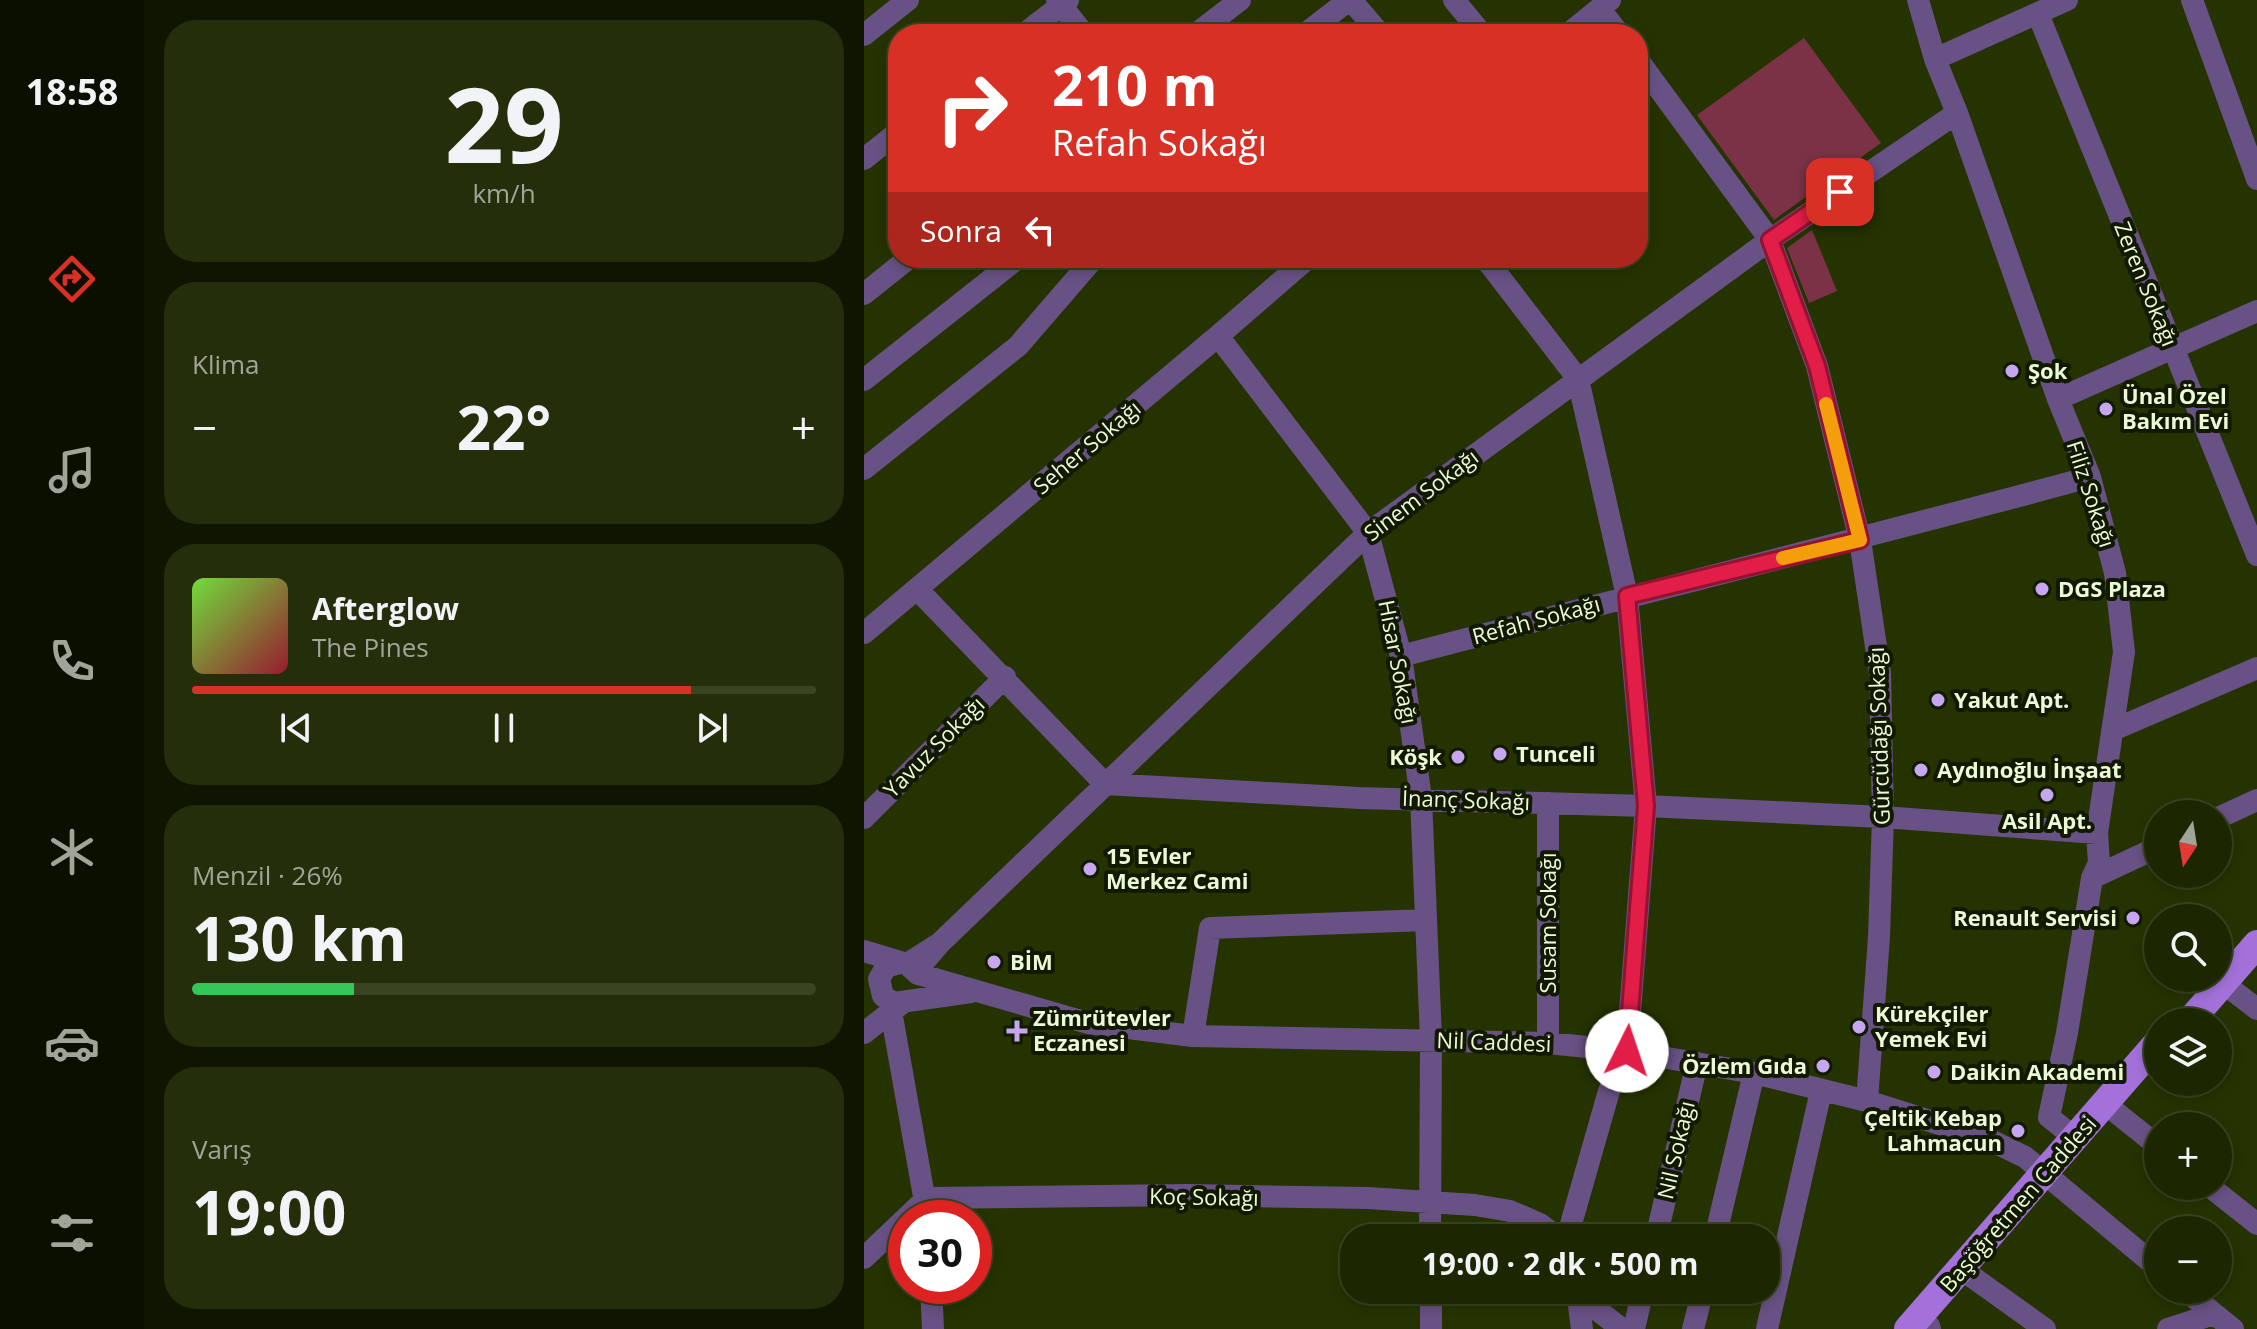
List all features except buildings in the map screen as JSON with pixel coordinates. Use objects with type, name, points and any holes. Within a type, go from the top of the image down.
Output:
[{"type":"main road","points":[[2232,960],[2257,928]]},
{"type":"main road","points":[[2232,966],[2257,944]]},
{"type":"main road","points":[[2189,1008],[2204,992]]},
{"type":"main road","name":"Başöğretmen Caddesi","points":[[1925,1325],[1971,1276],[2075,1138],[2144,1058]]},
{"type":"main road","name":"Başöğretmen Caddesi","points":[[1925,1325],[2048,1176],[2144,1074]]},
{"type":"street","points":[[864,35],[908,0]]},
{"type":"street","points":[[1209,24],[1240,0]]},
{"type":"street","points":[[1318,24],[1350,0],[1371,24]]},
{"type":"street","points":[[1454,0],[1474,24]]},
{"type":"street","name":"Filiz Sokağı","points":[[1918,0],[1935,59],[2058,399],[2090,477],[2115,573],[2124,652],[2097,833],[2099,863],[2092,878],[2067,1033],[2049,1117],[2075,1138]]},
{"type":"street","points":[[1935,59],[2067,0]]},
{"type":"street","points":[[2192,0],[2257,179]]},
{"type":"street","points":[[1036,24],[1062,2],[1077,24]]},
{"type":"street","points":[[1580,24],[1605,4],[1614,24]]},
{"type":"street","name":"Zeren Sokağı","points":[[2038,14],[2257,555]]},
{"type":"street","name":"Gürcüdağı Sokağı","points":[[1648,74],[1770,240],[1817,366],[1860,540],[1880,673],[1883,817],[1880,924],[1867,1101]]},
{"type":"street","name":"Sinem Sokağı","points":[[910,968],[940,943],[1368,533],[1770,240],[1957,113]]},
{"type":"street","points":[[864,159],[888,140]]},
{"type":"street","points":[[864,294],[896,268]]},
{"type":"street","points":[[864,380],[1005,268]]},
{"type":"street","points":[[864,469],[1018,346],[1085,268]]},
{"type":"street","name":"Seher Sokağı","points":[[864,633],[1296,268]]},
{"type":"street","points":[[1493,268],[1578,379],[1627,596],[1646,806],[1627,1051],[1609,1091],[1571,1224]]},
{"type":"street","points":[[2058,399],[2257,311]]},
{"type":"street","name":"Hisar Sokağı","points":[[1218,336],[1368,533],[1401,656],[1421,798],[1431,1039],[1430,1224]]},
{"type":"street","name":"Refah Sokağı","points":[[1401,656],[1627,596],[1860,540],[2090,477]]},
{"type":"street","points":[[917,589],[1105,784]]},
{"type":"street","points":[[2113,730],[2257,668]]},
{"type":"street","name":"Yavuz Sokağı","points":[[864,818],[1005,677]]},
{"type":"street","name":"İnanç Sokağı","points":[[1105,784],[1319,796],[1883,817],[2097,833]]},
{"type":"street","points":[[2232,812],[2257,800]]},
{"type":"street","name":"Susam Sokağı","points":[[1548,803],[1548,1043]]},
{"type":"street","points":[[2092,878],[2144,854]]},
{"type":"street","points":[[1193,1036],[1210,928],[1426,920]]},
{"type":"street","name":"Nil Caddesi","points":[[864,951],[976,991],[1088,1023],[1193,1036],[1548,1043],[1627,1051],[1754,1073],[1867,1101],[1990,1140],[2025,1157],[2144,1256]]},
{"type":"street","points":[[893,964],[910,968],[919,991],[911,1001],[899,1006],[865,1032],[880,988],[882,972],[893,964]]},
{"type":"street","points":[[864,969],[888,1001],[899,1006]]},
{"type":"street","points":[[2232,989],[2257,1009]]},
{"type":"street","name":"Nil Caddesi","points":[[899,1006],[976,991]]},
{"type":"street","points":[[899,1006],[926,1200]]},
{"type":"street","name":"Nil Sokağı","points":[[1659,1224],[1697,1063]]},
{"type":"street","points":[[1718,1224],[1754,1073]]},
{"type":"street","points":[[1767,1329],[1821,1091]]},
{"type":"street","points":[[2113,1110],[2144,1135]]},
{"type":"street","name":"Koç Sokağı","points":[[992,1205],[1171,1195],[1368,1198],[1475,1205],[1510,1211],[1540,1224]]},
{"type":"street","points":[[2227,1200],[2257,1224]]},
{"type":"street","points":[[864,1258],[888,1239]]},
{"type":"street","points":[[1971,1276],[2045,1329]]},
{"type":"street","points":[[932,1304],[933,1329]]},
{"type":"street","points":[[1431,1304],[1431,1329]]},
{"type":"street","points":[[1579,1304],[1582,1329]]},
{"type":"street","points":[[1591,1304],[1622,1329]]},
{"type":"street","points":[[1634,1329],[1640,1304]]},
{"type":"street","points":[[1693,1329],[1699,1304]]},
{"type":"street","points":[[2202,1304],[2233,1329],[2249,1329]]},
{"type":"street","points":[[2168,1329],[2214,1314]]},
{"type":"shaded area","points":[[1804,38],[1881,143],[1774,220],[1697,115]]},
{"type":"shaded area","points":[[1812,230],[1837,291],[1809,303],[1787,248]]},
{"type":"slow traffic","points":[[1783,558],[1860,540],[1826,404]]},
{"type":"place","name":"Şok","points":[[2012,371]]},
{"type":"place","name":"Ünal Özel Bakım Evi","points":[[2106,409]]},
{"type":"place","name":"DGS Plaza","points":[[2042,589]]},
{"type":"place","name":"Yakut Apt.","points":[[1938,700]]},
{"type":"place","name":"Tunceli","points":[[1500,754]]},
{"type":"place","name":"Köşk","points":[[1458,757]]},
{"type":"place","name":"Aydınoğlu İnşaat","points":[[1921,770]]},
{"type":"place","name":"Asil Apt.","points":[[2047,795]]},
{"type":"place","name":"15 Evler Merkez Cami","points":[[1090,869]]},
{"type":"place","name":"Renault Servisi","points":[[2133,918]]},
{"type":"place","name":"BİM","points":[[994,962]]},
{"type":"place","name":"Kürekçiler Yemek Evi","points":[[1859,1027]]},
{"type":"place","name":"Zümrütevler Eczanesi","points":[[1017,1031]]},
{"type":"place","name":"Özlem Gıda","points":[[1823,1066]]},
{"type":"place","name":"Daikin Akademi","points":[[1934,1072]]},
{"type":"place","name":"Çeltik Kebap Lahmacun","points":[[2018,1131]]},
{"type":"route","points":[[1627,1051],[1646,806],[1627,596],[1860,540],[1817,366],[1770,240],[1840,192]]}]
